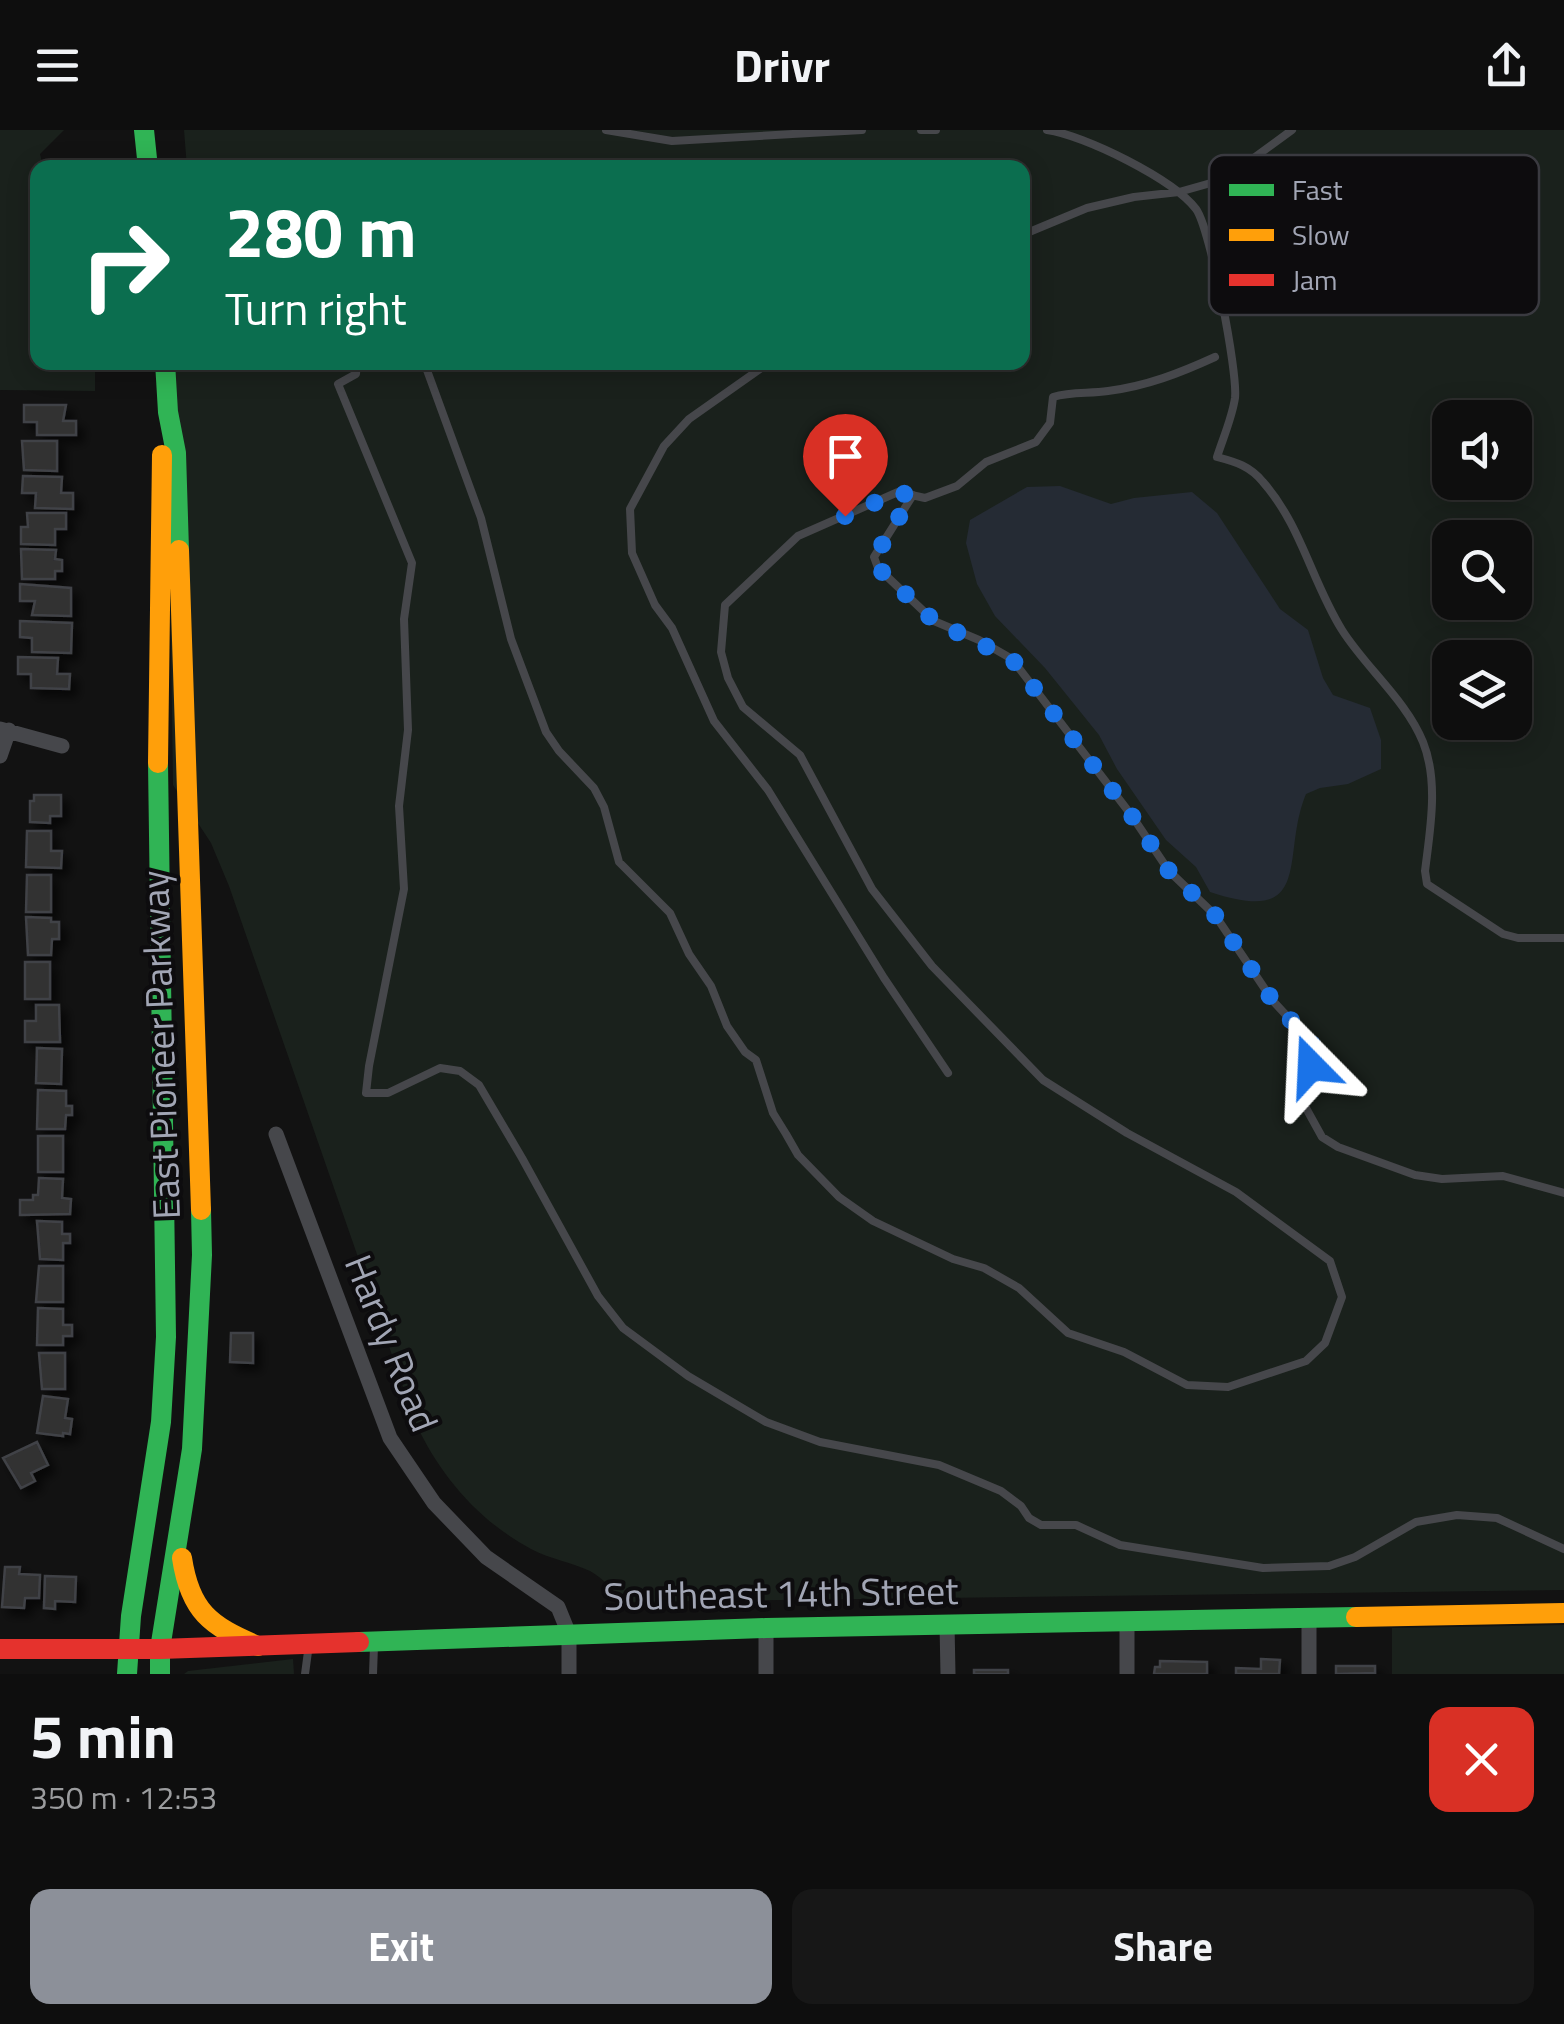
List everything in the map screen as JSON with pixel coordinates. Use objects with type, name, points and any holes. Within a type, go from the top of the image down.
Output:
[{"type":"main road","points":[[144,130],[147,160]]},
{"type":"main road","name":"East Pioneer Parkway","points":[[160,1674],[160,1649],[193,1431],[202,1255],[176,453],[165,370]]},
{"type":"main road","name":"East Pioneer Parkway","points":[[127,1674],[127,1649],[153,1487],[166,1337],[158,717],[162,454],[168,412]]},
{"type":"main road","points":[[179,1534],[185,1587],[201,1614],[222,1632],[258,1646]]},
{"type":"main road","name":"Southeast 14th Street","points":[[0,1648],[160,1649],[766,1628],[1564,1613]]},
{"type":"street","points":[[0,756],[5,730],[62,746]]},
{"type":"street","name":"Hardy Road","points":[[276,1134],[390,1438],[434,1503],[486,1557],[558,1607],[568,1634]]},
{"type":"street","points":[[1309,1618],[1309,1674]]},
{"type":"street","points":[[1127,1621],[1127,1674]]},
{"type":"street","points":[[947,1624],[948,1674]]},
{"type":"street","points":[[766,1628],[766,1674]]},
{"type":"street","points":[[568,1634],[569,1674]]},
{"type":"lane","points":[[606,130],[672,141],[862,130]]},
{"type":"lane","points":[[921,130],[936,130]]},
{"type":"lane","points":[[1047,130],[1062,132],[1112,153],[1179,192],[1198,211],[1209,243]]},
{"type":"lane","points":[[1258,155],[1292,130]]},
{"type":"lane","points":[[1030,232],[1087,208],[1209,184]]},
{"type":"lane","points":[[1224,315],[1234,367],[1235,396],[1217,457],[1244,464],[1262,480],[1306,552],[1342,630],[1413,722],[1424,743],[1431,776],[1426,884],[1503,934],[1518,938],[1564,938]]},
{"type":"lane","points":[[427,370],[482,518],[511,639],[536,711],[558,752],[584,775],[604,807],[618,862],[670,913],[689,954],[711,986],[728,1026],[744,1052],[756,1060],[773,1113],[798,1155],[840,1197],[874,1221],[953,1259],[984,1268],[1020,1288],[1068,1333],[1124,1352],[1188,1385],[1228,1386],[1306,1361],[1324,1343],[1342,1297],[1330,1261],[1236,1192],[1043,1080],[932,966],[872,888],[800,755],[743,707],[728,678],[721,652],[725,605],[798,536],[898,492],[925,498],[957,486],[986,462],[1036,442],[1050,423],[1053,397],[1138,386],[1166,379],[1215,357]]},
{"type":"lane","points":[[356,370],[338,384],[412,564],[404,619],[408,730],[399,806],[404,888],[366,1093],[388,1092],[440,1068],[460,1071],[478,1086],[598,1296],[623,1328],[688,1376],[766,1422],[820,1442],[939,1465],[1001,1491],[1021,1506],[1028,1518],[1042,1524],[1076,1525],[1120,1545],[1263,1568],[1329,1566],[1434,1516],[1483,1514],[1564,1549]]},
{"type":"lane","points":[[759,370],[689,419],[664,446],[630,510],[632,552],[714,721],[768,790],[948,1074]]},
{"type":"lane","points":[[912,496],[879,547],[874,558],[878,568],[934,621],[1012,659],[1169,871],[1215,915],[1273,1001],[1312,1043],[1311,1066],[1301,1099],[1322,1136],[1338,1147],[1415,1175],[1442,1179],[1503,1176],[1564,1193]]},
{"type":"lane","points":[[372,1674],[374,1641]]},
{"type":"lane","points":[[305,1674],[310,1644]]},
{"type":"shaded area","points":[[0,130],[64,130],[40,154],[41,160],[30,160],[30,370],[95,370],[95,391],[0,390]]},
{"type":"shaded area","points":[[184,130],[1564,130],[1564,1590],[625,1602],[590,1571],[538,1552],[495,1525],[463,1496],[426,1443],[416,1424],[211,843],[173,785],[167,370],[1030,370],[1030,160],[186,160]]},
{"type":"shaded area","points":[[1060,486],[1111,504],[1192,492],[1217,513],[1280,609],[1308,630],[1323,678],[1333,695],[1370,708],[1381,740],[1381,769],[1348,784],[1306,794],[1288,879],[1280,893],[1266,900],[1243,900],[1210,892],[1196,867],[1166,840],[1117,769],[1099,735],[1045,668],[995,616],[977,584],[966,543],[970,520],[1027,487]]},
{"type":"shaded area","points":[[1564,1625],[1564,1674],[1392,1674],[1392,1628]]},
{"type":"shaded area","points":[[293,1659],[294,1674],[184,1674],[188,1671]]},
{"type":"building","points":[[24,405],[66,405],[63,421],[76,421],[76,435],[37,435],[37,422],[24,422]]},
{"type":"building","points":[[22,441],[57,441],[57,471],[24,470]]},
{"type":"building","points":[[23,476],[62,477],[61,493],[73,493],[73,509],[35,508],[36,493],[22,493]]},
{"type":"building","points":[[27,513],[66,513],[66,529],[55,529],[55,545],[21,544],[21,527],[28,527]]},
{"type":"building","points":[[21,549],[56,550],[55,559],[62,560],[62,571],[55,571],[55,579],[22,579]]},
{"type":"building","points":[[20,584],[71,588],[71,616],[32,615],[35,601],[20,601]]},
{"type":"building","points":[[20,621],[72,623],[71,653],[32,652],[32,638],[20,637]]},
{"type":"building","points":[[18,657],[58,658],[57,674],[70,674],[69,689],[31,688],[31,674],[18,674]]},
{"type":"building","points":[[34,795],[61,795],[61,816],[50,816],[50,823],[30,822],[30,801],[34,801]]},
{"type":"building","points":[[27,831],[51,831],[51,851],[62,851],[61,868],[26,867]]},
{"type":"building","points":[[27,875],[51,875],[51,912],[26,912]]},
{"type":"building","points":[[26,917],[59,922],[59,939],[52,939],[51,955],[28,955]]},
{"type":"building","points":[[25,962],[50,962],[50,999],[25,999]]},
{"type":"building","points":[[36,1005],[59,1005],[60,1042],[25,1042],[25,1021],[36,1021]]},
{"type":"building","points":[[37,1048],[62,1049],[61,1084],[36,1083]]},
{"type":"building","points":[[38,1090],[66,1091],[66,1106],[72,1106],[72,1115],[66,1115],[65,1129],[37,1129]]},
{"type":"building","points":[[38,1136],[63,1136],[63,1172],[38,1172]]},
{"type":"building","points":[[39,1178],[63,1179],[62,1198],[71,1199],[70,1214],[20,1215],[20,1200],[33,1200],[33,1195],[38,1195]]},
{"type":"building","points":[[37,1221],[62,1222],[62,1234],[70,1234],[70,1243],[63,1243],[63,1260],[40,1259]]},
{"type":"building","points":[[39,1266],[63,1266],[63,1302],[36,1302]]},
{"type":"building","points":[[38,1308],[63,1309],[63,1325],[72,1325],[72,1336],[63,1336],[63,1345],[37,1345]]},
{"type":"building","points":[[231,1333],[253,1333],[253,1363],[230,1362]]},
{"type":"building","points":[[39,1353],[65,1353],[65,1389],[42,1389]]},
{"type":"building","points":[[43,1396],[68,1399],[65,1418],[72,1419],[70,1434],[37,1433]]},
{"type":"building","points":[[37,1442],[48,1465],[31,1473],[35,1481],[21,1488],[3,1458]]},
{"type":"building","points":[[5,1567],[20,1567],[19,1574],[40,1575],[39,1598],[25,1598],[24,1608],[2,1607]]},
{"type":"building","points":[[45,1576],[76,1577],[75,1602],[55,1601],[55,1609],[44,1608]]},
{"type":"building","points":[[1261,1659],[1280,1660],[1279,1674],[1236,1674],[1236,1668],[1261,1669]]},
{"type":"building","points":[[1160,1661],[1207,1662],[1207,1674],[1154,1674]]},
{"type":"building","points":[[1336,1666],[1375,1666],[1375,1673],[1336,1674]]},
{"type":"building","points":[[974,1670],[1008,1670],[1008,1674],[974,1674]]},
{"type":"traffic: fast","points":[[144,130],[147,160]]},
{"type":"traffic: fast","points":[[165,370],[176,453],[179,550]]},
{"type":"traffic: fast","points":[[127,1674],[131,1616],[161,1422],[166,1337],[158,763]]},
{"type":"traffic: fast","points":[[160,1674],[160,1649],[192,1449],[201,1210]]},
{"type":"traffic: fast","points":[[359,1642],[766,1628],[1356,1617]]},
{"type":"traffic: slow","points":[[158,763],[162,455]]},
{"type":"traffic: slow","points":[[179,550],[201,1210]]},
{"type":"traffic: slow","points":[[182,1558],[190,1591],[205,1614],[227,1631],[258,1646]]},
{"type":"traffic: slow","points":[[1356,1617],[1564,1613]]},
{"type":"traffic: jam","points":[[0,1649],[160,1649],[359,1642]]},
{"type":"route","points":[[845,516],[898,492],[912,496],[879,547],[874,558],[878,568],[934,621],[1012,659],[1169,871],[1215,915],[1273,1001],[1312,1043],[1311,1066]]}]
